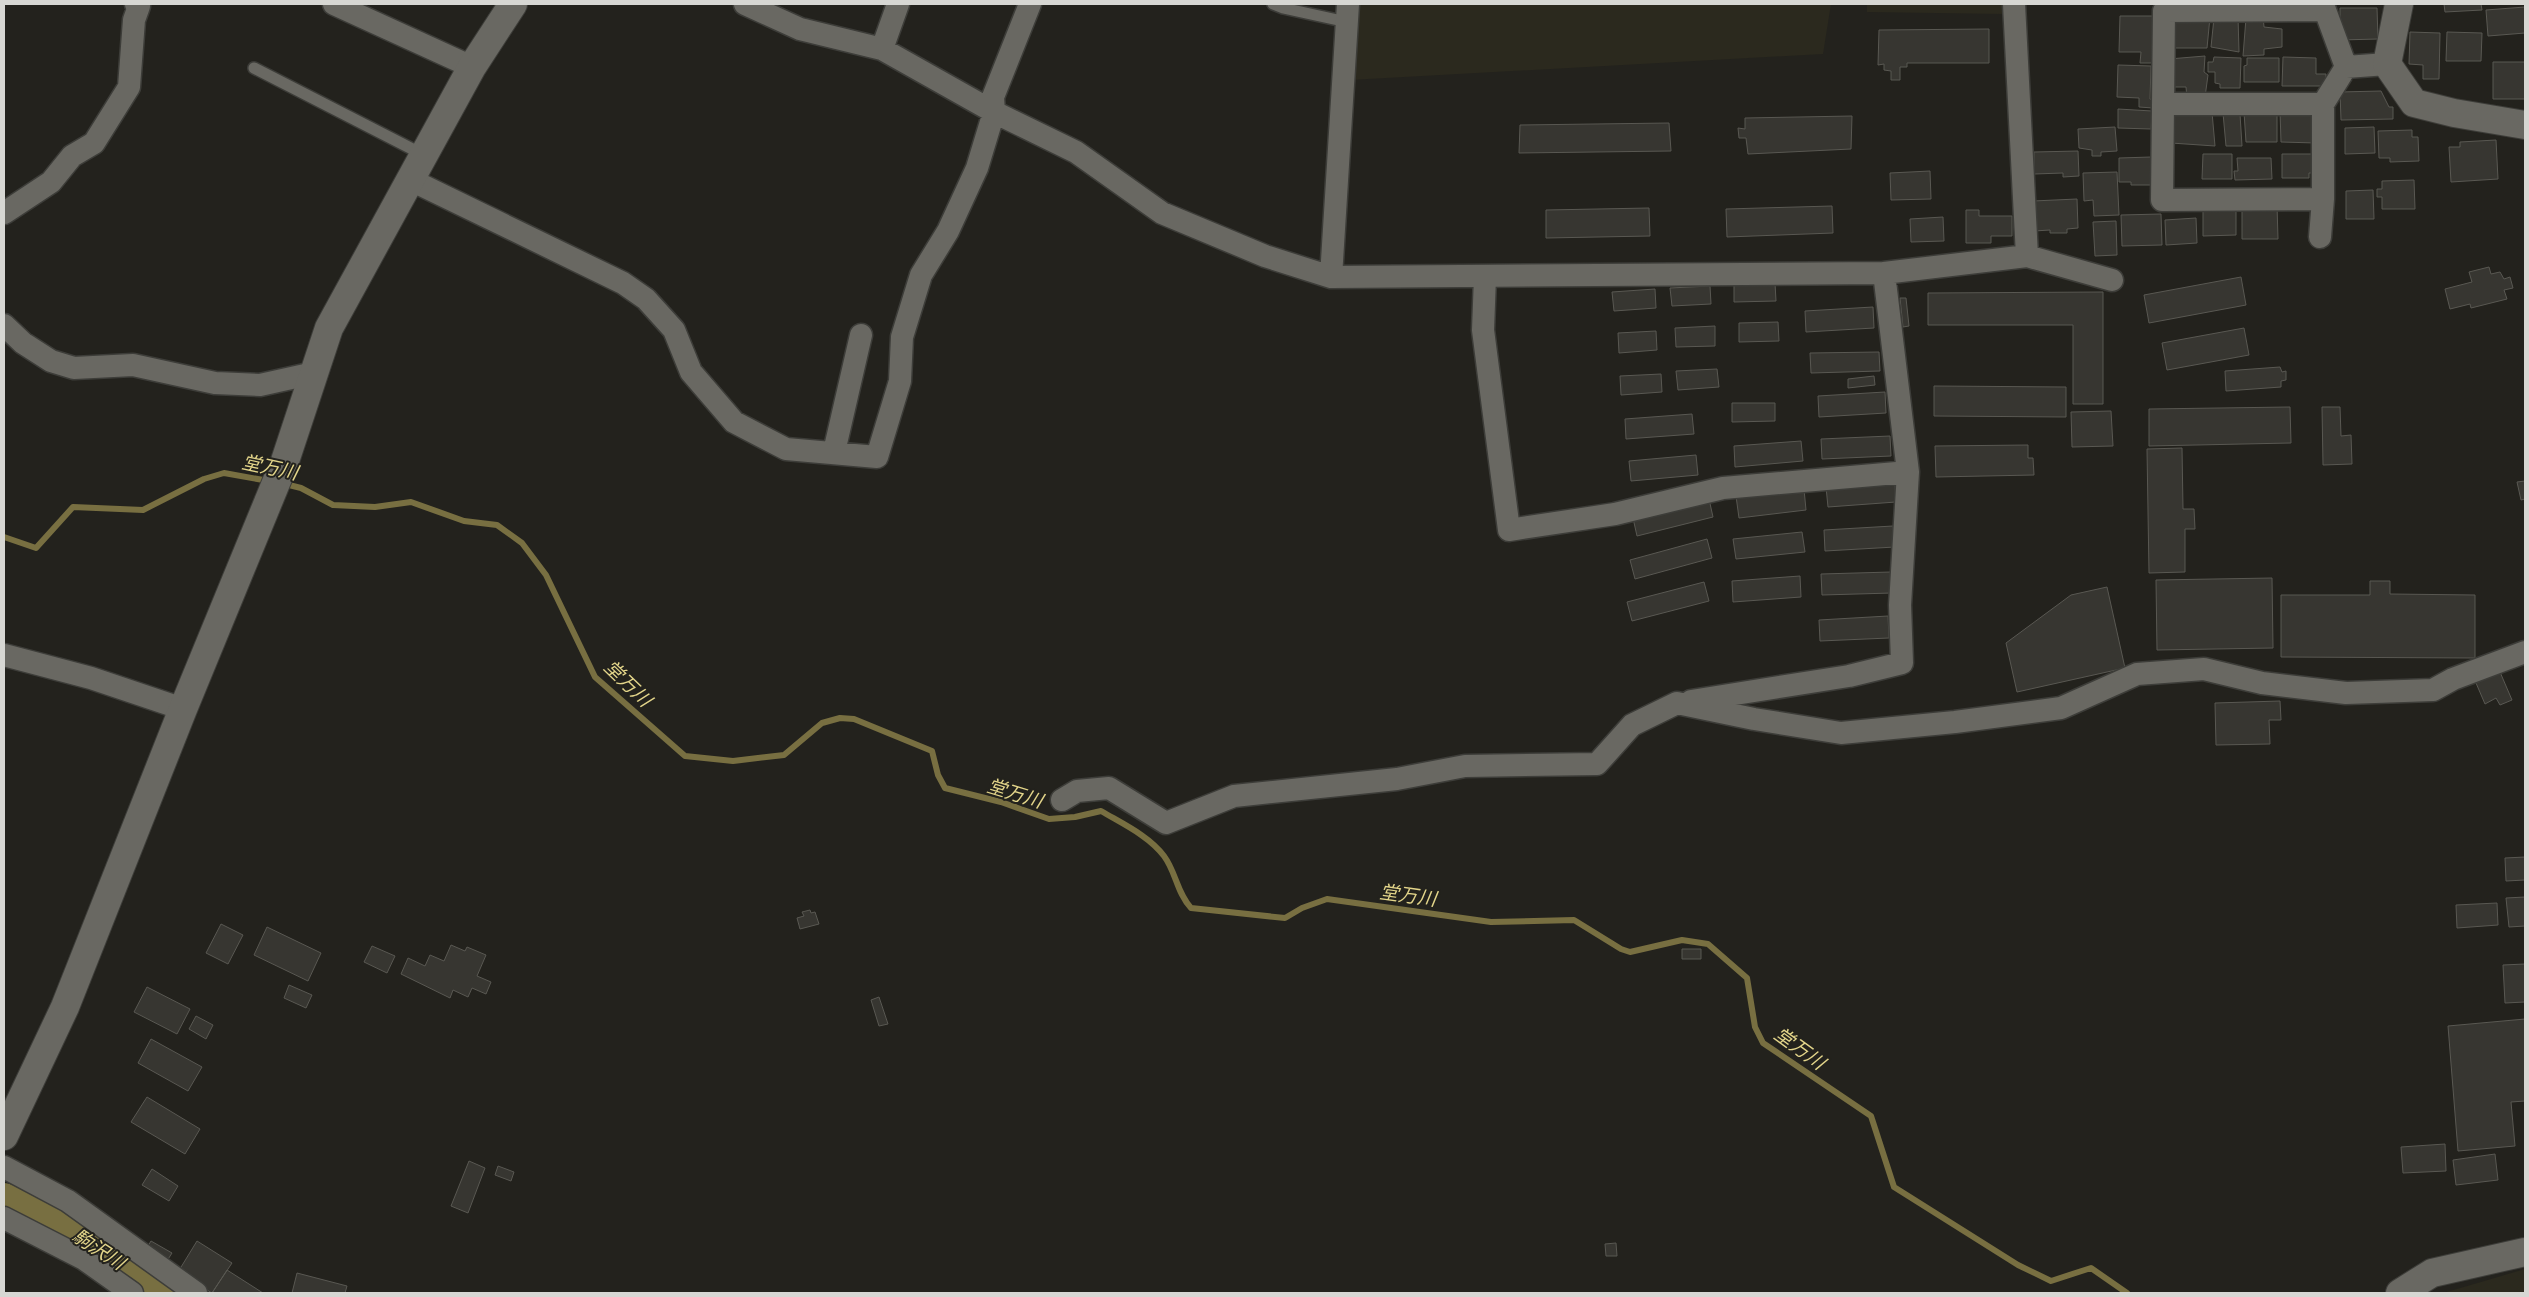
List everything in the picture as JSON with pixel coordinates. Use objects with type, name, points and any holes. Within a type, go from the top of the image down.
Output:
[{"type":"street","points":[[4,213],[50,182],[72,156],[94,143],[129,87],[134,20],[139,6],[136,4]]},
{"type":"street","points":[[334,4],[472,67]]},
{"type":"street","points":[[5,1131],[65,1007],[183,709],[285,461],[328,328],[472,67],[514,4]]},
{"type":"street","points":[[745,4],[800,29],[882,49],[994,112],[1076,152],[1162,213],[1265,256],[1331,277],[1884,272],[2027,256],[2112,280]]},
{"type":"street","points":[[882,49],[898,4]]},
{"type":"street","points":[[411,180],[623,283],[646,299],[674,330],[691,372],[734,422],[786,449],[877,457],[900,382],[902,337],[921,275],[948,231],[968,186],[994,112],[992,97],[1030,4]]},
{"type":"street","points":[[2014,4],[2027,256]]},
{"type":"street","points":[[2398,4],[2387,64],[2414,103],[2454,113],[2525,125]]},
{"type":"street","points":[[2323,199],[2162,200],[2164,11],[2325,10],[2346,67]]},
{"type":"street","points":[[1331,277],[1347,13]]},
{"type":"street","points":[[2346,67],[2387,64]]},
{"type":"street","points":[[2320,236],[2323,199],[2323,104],[2346,67]]},
{"type":"street","points":[[2163,104],[2323,104]]},
{"type":"street","points":[[1062,800],[1077,791],[1109,788],[1166,823],[1234,796],[1397,780],[1465,766],[1597,764],[1632,725],[1677,703],[1849,676],[1902,664],[1900,605],[1908,472],[1884,272]]},
{"type":"street","points":[[1485,277],[1483,330],[1509,530],[1614,514],[1723,488],[1908,472]]},
{"type":"street","points":[[4,325],[23,343],[51,361],[74,368],[133,365],[216,383],[260,385],[314,373]]},
{"type":"street","points":[[834,452],[861,335]]},
{"type":"street","points":[[1677,703],[1754,719],[1841,733],[1955,722],[2061,708],[2137,674],[2204,669],[2262,683],[2346,693],[2433,690],[2453,679],[2525,652]]},
{"type":"street","points":[[4,655],[91,678],[183,709]]},
{"type":"street","points":[[4,1167],[68,1201],[196,1293]]},
{"type":"street","points":[[4,1218],[84,1260],[132,1293]]},
{"type":"street","points":[[2400,1293],[2432,1273],[2525,1252]]},
{"type":"lane","points":[[1273,4],[1283,8],[1347,13]]},
{"type":"lane","points":[[254,68],[424,155]]},
{"type":"shaded area","points":[[1353,4],[1831,4],[1823,54],[1350,80]]},
{"type":"shaded area","points":[[1867,4],[2002,4],[2002,14],[1867,12]]},
{"type":"shaded area","points":[[2525,1269],[2525,1293],[2443,1293],[2481,1282]]},
{"type":"building","points":[[2444,4],[2481,4],[2482,10],[2445,12]]},
{"type":"building","points":[[2525,7],[2525,33],[2488,36],[2486,10]]},
{"type":"building","points":[[2340,8],[2377,8],[2378,39],[2340,40]]},
{"type":"building","points":[[2120,16],[2153,16],[2152,63],[2140,63],[2141,52],[2119,52]]},
{"type":"building","points":[[2263,16],[2264,27],[2282,29],[2282,47],[2264,49],[2264,55],[2243,56],[2246,18]]},
{"type":"building","points":[[2210,17],[2207,48],[2169,48],[2169,19]]},
{"type":"building","points":[[2238,17],[2239,52],[2211,47],[2214,18]]},
{"type":"building","points":[[1989,29],[1989,63],[1907,63],[1907,67],[1900,67],[1900,80],[1891,80],[1891,71],[1884,70],[1884,64],[1878,65],[1879,30]]},
{"type":"building","points":[[2410,32],[2440,33],[2439,79],[2423,79],[2423,65],[2409,64]]},
{"type":"building","points":[[2447,32],[2482,33],[2481,61],[2446,61]]},
{"type":"building","points":[[2205,56],[2204,72],[2208,75],[2205,97],[2187,98],[2186,87],[2170,87],[2169,59]]},
{"type":"building","points":[[2214,57],[2241,58],[2240,88],[2220,88],[2220,84],[2215,83],[2215,72],[2208,72],[2208,62],[2213,62]]},
{"type":"building","points":[[2283,57],[2316,58],[2316,74],[2326,74],[2325,86],[2282,86]]},
{"type":"building","points":[[2247,58],[2279,58],[2279,82],[2244,82],[2244,66],[2247,65]]},
{"type":"building","points":[[2493,62],[2525,62],[2525,99],[2493,99]]},
{"type":"building","points":[[2118,65],[2151,66],[2150,99],[2153,100],[2153,108],[2139,107],[2139,98],[2117,97]]},
{"type":"building","points":[[2381,91],[2389,107],[2393,107],[2393,119],[2341,120],[2340,92]]},
{"type":"building","points":[[2118,109],[2152,111],[2151,129],[2118,128]]},
{"type":"building","points":[[2277,110],[2277,142],[2246,142],[2244,112]]},
{"type":"building","points":[[2168,111],[2212,112],[2215,146],[2171,143]]},
{"type":"building","points":[[2280,111],[2319,111],[2316,143],[2281,142]]},
{"type":"building","points":[[2223,113],[2240,114],[2242,146],[2226,146]]},
{"type":"building","points":[[1852,116],[1851,149],[1748,154],[1746,138],[1739,138],[1738,128],[1745,129],[1745,118]]},
{"type":"building","points":[[1669,123],[1671,151],[1519,153],[1520,125]]},
{"type":"building","points":[[2115,127],[2117,151],[2101,152],[2101,156],[2092,156],[2092,150],[2079,148],[2078,129]]},
{"type":"building","points":[[2374,127],[2375,153],[2345,154],[2345,128]]},
{"type":"building","points":[[2412,130],[2412,137],[2418,137],[2419,161],[2390,162],[2390,158],[2379,158],[2378,131]]},
{"type":"building","points":[[2496,140],[2498,179],[2451,182],[2449,147],[2460,147],[2460,142]]},
{"type":"building","points":[[2078,151],[2079,176],[2063,177],[2063,173],[2034,174],[2034,152]]},
{"type":"building","points":[[2203,154],[2232,154],[2232,179],[2202,179]]},
{"type":"building","points":[[2282,154],[2318,154],[2318,173],[2309,173],[2309,178],[2282,178]]},
{"type":"building","points":[[2151,157],[2152,185],[2131,185],[2131,182],[2119,182],[2119,158]]},
{"type":"building","points":[[2237,158],[2271,158],[2272,179],[2235,180],[2234,171],[2238,171]]},
{"type":"building","points":[[1930,171],[1931,199],[1891,200],[1890,173]]},
{"type":"building","points":[[2117,172],[2119,215],[2094,216],[2093,200],[2084,201],[2083,173]]},
{"type":"building","points":[[2414,180],[2415,209],[2382,209],[2382,197],[2377,197],[2377,189],[2382,189],[2382,181]]},
{"type":"building","points":[[2373,190],[2374,219],[2346,219],[2346,191]]},
{"type":"building","points":[[2077,199],[2078,228],[2067,229],[2067,233],[2050,233],[2050,230],[2034,231],[2033,201]]},
{"type":"building","points":[[2203,204],[2236,204],[2236,235],[2203,236]]},
{"type":"building","points":[[2277,205],[2278,239],[2242,239],[2242,206]]},
{"type":"building","points":[[1832,206],[1833,233],[1727,237],[1726,209]]},
{"type":"building","points":[[1649,208],[1650,236],[1546,238],[1546,210]]},
{"type":"building","points":[[1966,210],[1979,210],[1979,216],[2012,216],[2012,236],[1991,236],[1991,243],[1966,243]]},
{"type":"building","points":[[2161,214],[2162,245],[2122,246],[2121,215]]},
{"type":"building","points":[[1943,217],[1944,241],[1911,242],[1910,219]]},
{"type":"building","points":[[2196,218],[2197,243],[2166,245],[2165,220]]},
{"type":"building","points":[[2116,221],[2117,255],[2095,256],[2093,222]]},
{"type":"building","points":[[2489,267],[2491,274],[2500,272],[2504,279],[2510,277],[2513,288],[2504,290],[2507,299],[2471,308],[2470,304],[2450,309],[2445,289],[2472,282],[2469,272]]},
{"type":"building","points":[[2241,277],[2246,305],[2149,323],[2144,295]]},
{"type":"building","points":[[1775,283],[1776,301],[1734,302],[1734,284]]},
{"type":"building","points":[[1710,286],[1711,304],[1672,306],[1670,288]]},
{"type":"building","points":[[1655,289],[1656,308],[1614,311],[1612,292]]},
{"type":"building","points":[[2103,292],[2103,404],[2073,404],[2073,325],[1928,325],[1928,293]]},
{"type":"building","points":[[1900,298],[1906,298],[1909,326],[1903,327]]},
{"type":"building","points":[[1873,307],[1874,328],[1806,332],[1805,311]]},
{"type":"building","points":[[1778,322],[1779,341],[1739,342],[1739,323]]},
{"type":"building","points":[[1715,326],[1715,346],[1676,347],[1675,328]]},
{"type":"building","points":[[2244,328],[2249,355],[2167,370],[2162,343]]},
{"type":"building","points":[[1656,331],[1657,350],[1619,353],[1618,333]]},
{"type":"building","points":[[1879,352],[1880,371],[1811,373],[1810,353]]},
{"type":"building","points":[[2280,367],[2282,372],[2286,371],[2286,380],[2281,381],[2281,387],[2226,391],[2225,371]]},
{"type":"building","points":[[1717,369],[1719,387],[1678,390],[1676,371]]},
{"type":"building","points":[[1661,374],[1662,392],[1621,395],[1620,376]]},
{"type":"building","points":[[1874,376],[1875,385],[1848,388],[1848,379]]},
{"type":"building","points":[[1934,386],[2066,387],[2066,417],[1934,416]]},
{"type":"building","points":[[1885,392],[1886,413],[1819,417],[1818,396]]},
{"type":"building","points":[[1732,403],[1775,403],[1775,421],[1732,422]]},
{"type":"building","points":[[2290,407],[2291,443],[2149,446],[2149,409]]},
{"type":"building","points":[[2322,407],[2340,407],[2341,436],[2351,435],[2352,464],[2323,465]]},
{"type":"building","points":[[2111,411],[2113,446],[2072,447],[2071,412]]},
{"type":"building","points":[[1692,414],[1694,434],[1626,439],[1625,419]]},
{"type":"building","points":[[1890,436],[1891,456],[1822,459],[1821,439]]},
{"type":"building","points":[[1801,441],[1803,461],[1735,467],[1734,446]]},
{"type":"building","points":[[2028,445],[2028,458],[2033,458],[2034,475],[1936,477],[1935,446]]},
{"type":"building","points":[[2182,448],[2183,509],[2194,509],[2195,529],[2185,529],[2185,572],[2149,573],[2147,449]]},
{"type":"building","points":[[1696,455],[1698,475],[1631,481],[1629,461]]},
{"type":"building","points":[[2525,481],[2525,499],[2521,500],[2517,482]]},
{"type":"building","points":[[1895,483],[1896,502],[1828,507],[1826,487]]},
{"type":"building","points":[[1804,489],[1806,510],[1739,518],[1736,496]]},
{"type":"building","points":[[1709,499],[1713,517],[1637,536],[1633,518]]},
{"type":"building","points":[[1893,526],[1895,547],[1825,551],[1824,530]]},
{"type":"building","points":[[1802,532],[1805,552],[1736,559],[1733,539]]},
{"type":"building","points":[[1707,539],[1712,558],[1635,579],[1630,560]]},
{"type":"building","points":[[1891,572],[1892,593],[1822,595],[1821,574]]},
{"type":"building","points":[[1800,576],[1801,597],[1733,602],[1732,581]]},
{"type":"building","points":[[2272,578],[2273,648],[2157,650],[2156,580]]},
{"type":"building","points":[[2370,581],[2390,581],[2390,594],[2475,595],[2475,658],[2281,657],[2281,595],[2370,595]]},
{"type":"building","points":[[1704,582],[1709,601],[1632,621],[1627,602]]},
{"type":"building","points":[[2107,587],[2125,668],[2017,692],[2006,643],[2071,595]]},
{"type":"building","points":[[1888,616],[1889,638],[1820,641],[1819,620]]},
{"type":"building","points":[[2500,672],[2512,700],[2500,705],[2496,698],[2485,704],[2476,683]]},
{"type":"building","points":[[2280,701],[2281,720],[2269,720],[2270,744],[2216,745],[2215,703]]},
{"type":"building","points":[[2525,857],[2525,880],[2506,881],[2505,858]]},
{"type":"building","points":[[2525,897],[2525,926],[2509,927],[2506,898]]},
{"type":"building","points":[[2497,903],[2498,925],[2457,928],[2456,905]]},
{"type":"building","points":[[810,910],[811,913],[815,912],[819,924],[800,929],[797,918],[804,916],[802,912]]},
{"type":"building","points":[[221,924],[243,935],[228,964],[206,953]]},
{"type":"building","points":[[267,927],[321,953],[308,981],[254,955]]},
{"type":"building","points":[[451,945],[465,951],[467,947],[486,955],[477,976],[491,982],[486,994],[472,988],[468,997],[453,990],[450,998],[401,974],[408,958],[425,966],[430,955],[444,961]]},
{"type":"building","points":[[372,946],[395,956],[387,973],[364,962]]},
{"type":"building","points":[[1682,949],[1701,949],[1701,959],[1682,959]]},
{"type":"building","points":[[2525,964],[2525,1002],[2505,1003],[2503,965]]},
{"type":"building","points":[[289,985],[312,995],[306,1008],[284,998]]},
{"type":"building","points":[[147,987],[190,1009],[177,1034],[134,1012]]},
{"type":"building","points":[[879,997],[888,1024],[879,1026],[871,1000]]},
{"type":"building","points":[[196,1016],[213,1025],[206,1039],[189,1029]]},
{"type":"building","points":[[2525,1019],[2525,1101],[2511,1102],[2515,1146],[2458,1151],[2448,1026]]},
{"type":"building","points":[[151,1039],[202,1067],[188,1091],[138,1063]]},
{"type":"building","points":[[147,1097],[200,1129],[185,1154],[131,1122]]},
{"type":"building","points":[[2445,1144],[2446,1171],[2403,1173],[2401,1147]]},
{"type":"building","points":[[2495,1154],[2498,1180],[2456,1185],[2453,1160]]},
{"type":"building","points":[[469,1161],[485,1168],[468,1213],[451,1206]]},
{"type":"building","points":[[498,1166],[514,1172],[511,1181],[495,1175]]},
{"type":"building","points":[[152,1169],[178,1186],[169,1201],[142,1185]]},
{"type":"building","points":[[151,1241],[172,1253],[165,1264],[145,1251]]},
{"type":"building","points":[[197,1241],[232,1263],[212,1293],[178,1272]]},
{"type":"building","points":[[1616,1243],[1617,1256],[1606,1256],[1605,1244]]},
{"type":"building","points":[[227,1270],[263,1293],[212,1293]]},
{"type":"building","points":[[297,1273],[347,1286],[345,1293],[292,1293]]},
{"type":"waterway","name":"堂万川","points":[[4,537],[36,548],[73,507],[143,510],[204,479],[224,473],[269,481]]},
{"type":"waterway","name":"堂万川","points":[[281,483],[301,488],[333,505],[375,507],[411,502],[464,521],[497,525],[522,543],[546,575],[595,677],[685,756],[733,761],[784,755],[822,723],[840,718],[854,719],[932,751],[938,775],[945,788],[1001,802],[1049,819],[1075,817],[1101,811],[1135,831],[1158,849],[1168,862],[1183,896],[1191,908],[1285,918],[1302,908],[1327,899],[1491,922],[1574,920],[1621,949],[1630,952],[1682,940],[1708,944],[1747,978],[1755,1027],[1763,1043],[1871,1116],[1894,1187],[2018,1265],[2051,1281],[2091,1268],[2127,1293]]},
{"type":"waterway","name":"駒沢川","points":[[4,1201],[91,1239],[162,1293]]}]
